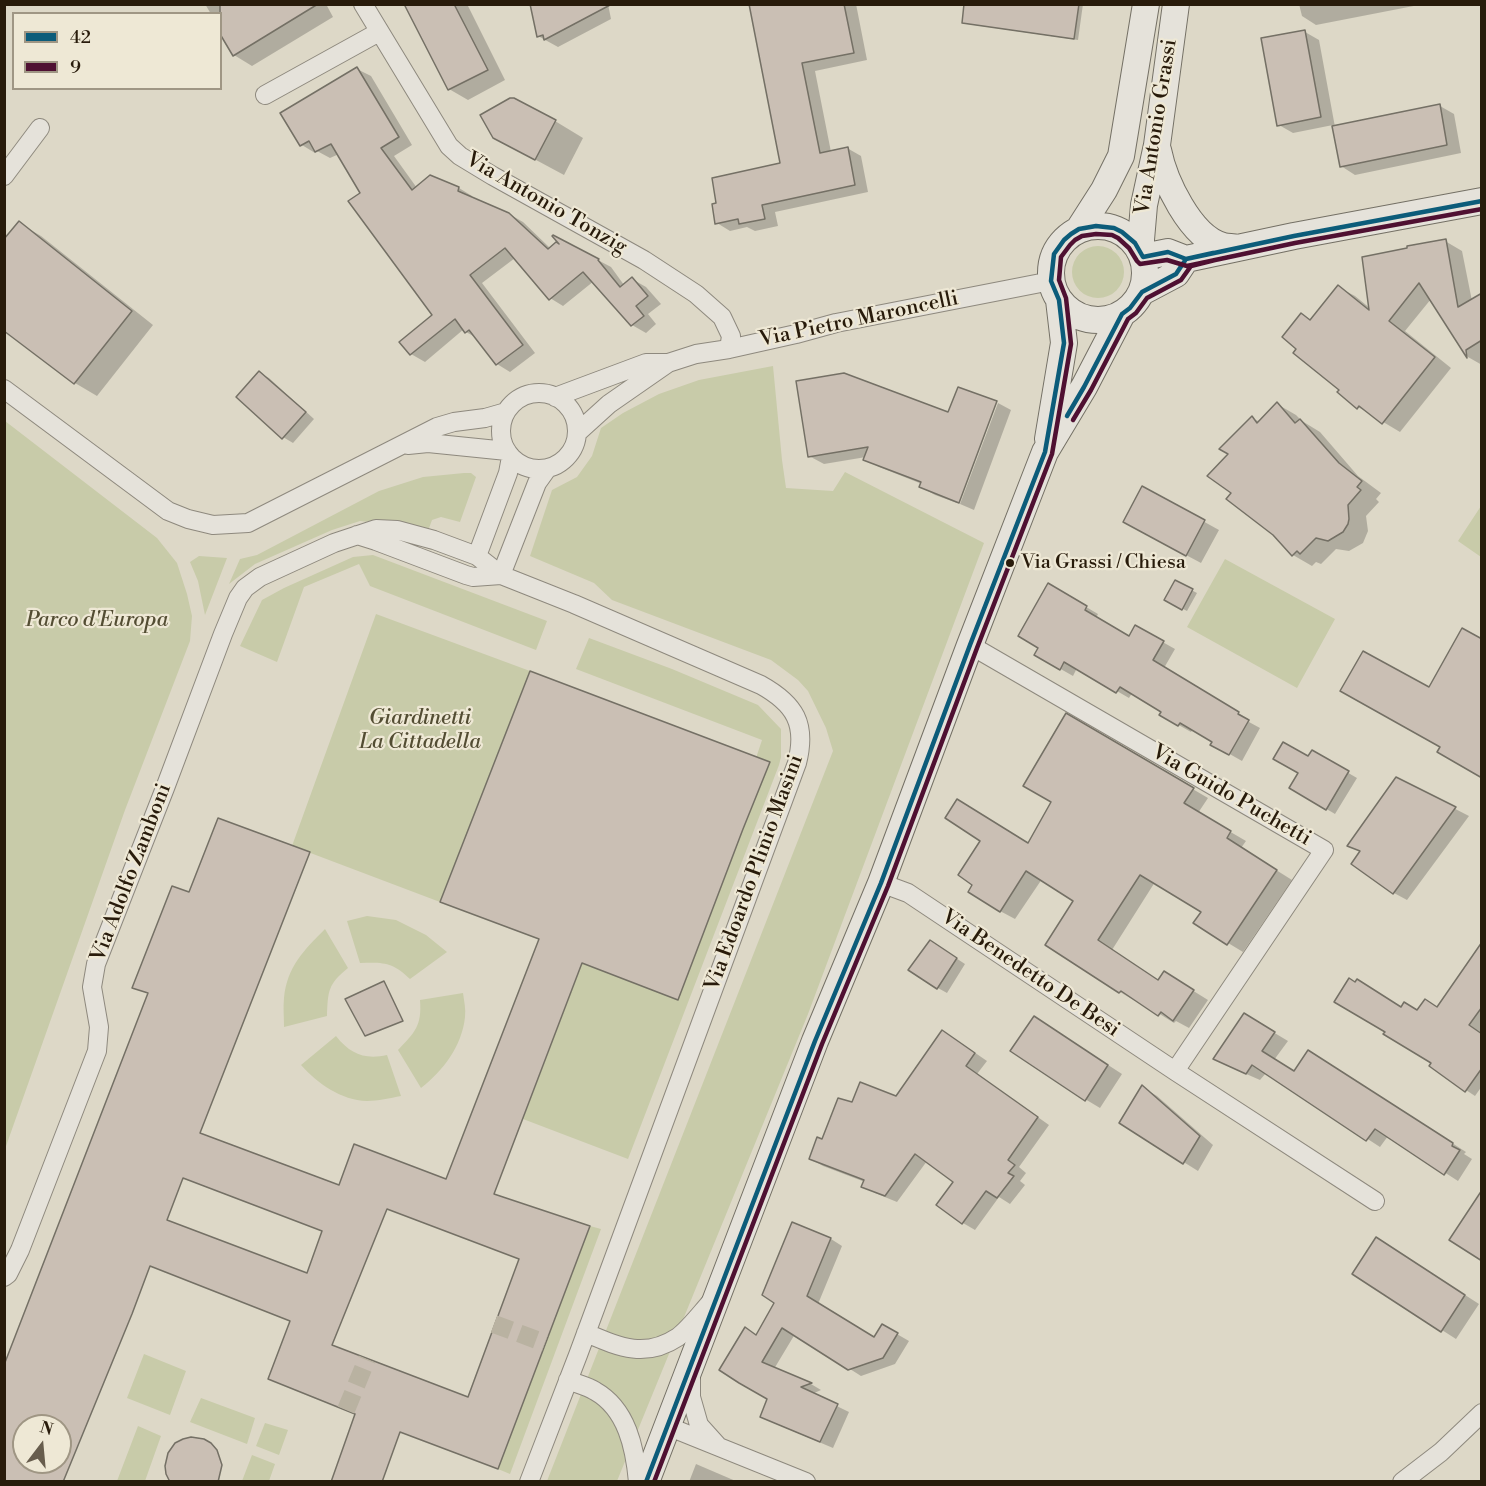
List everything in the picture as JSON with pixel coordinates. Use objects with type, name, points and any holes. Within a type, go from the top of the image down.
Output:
[{"type":"street","name":"Via Antonio Tonzig","points":[[363,4],[436,127],[454,151],[644,260],[696,294],[722,317],[731,336],[729,348]]},
{"type":"street","name":"Via Antonio Grassi","points":[[1079,229],[1104,190],[1121,156],[1146,4]]},
{"type":"street","name":"Via Antonio Grassi","points":[[1142,254],[1144,205],[1157,145],[1176,4]]},
{"type":"street","points":[[265,94],[379,32]]},
{"type":"street","points":[[4,176],[40,128]]},
{"type":"street","points":[[1157,145],[1169,184],[1191,221],[1205,236],[1221,246],[1237,248]]},
{"type":"street","points":[[1142,254],[1168,252],[1186,259],[1482,201]]},
{"type":"street","points":[[1046,452],[1065,343],[1055,291],[1052,263],[1059,246],[1079,229],[1096,226],[1114,228],[1129,237],[1142,254],[1146,275],[1142,292],[1130,308],[1122,314],[1106,320],[1088,320],[1072,312],[1055,291]]},
{"type":"street","points":[[1142,292],[1176,274],[1186,259]]},
{"type":"street","name":"Via Pietro Maroncelli","points":[[577,433],[626,391],[668,363],[696,354],[796,334],[836,322],[1055,291]]},
{"type":"street","points":[[646,1482],[815,1041],[881,883],[970,645],[1046,452],[1084,387],[1122,314]]},
{"type":"street","name":"Via Pietro Maroncelli","points":[[555,397],[646,363],[668,363]]},
{"type":"street","points":[[4,389],[168,511],[213,525],[248,523],[437,427],[506,412]]},
{"type":"street","points":[[541,394],[555,397],[571,411],[577,425],[574,445],[568,456],[558,464],[547,469],[527,468],[509,454],[503,446],[501,432],[503,418],[515,402],[527,395],[541,394]]},
{"type":"street","points":[[404,445],[428,443],[509,454]]},
{"type":"street","points":[[477,556],[508,473],[509,454]]},
{"type":"street","points":[[357,536],[473,577],[501,575],[537,483],[547,469]]},
{"type":"street","name":"Via Adolfo Zamboni","points":[[4,1277],[8,1274],[20,1250],[97,1051],[99,1027],[92,987],[96,964],[238,598],[245,588],[260,577],[334,543],[376,529],[397,530],[434,540],[477,556]]},
{"type":"street","name":"Via Edoardo Plinio Masini","points":[[477,556],[501,575],[776,693],[793,710],[801,731],[801,749],[797,763],[529,1482]]},
{"type":"street","name":"Via Guido Puchetti","points":[[970,645],[1324,850],[1175,1071]]},
{"type":"street","name":"Via Benedetto De Besi","points":[[881,883],[908,892],[1175,1071],[1375,1201]]},
{"type":"street","points":[[586,1333],[619,1347],[636,1349],[660,1346],[680,1336],[718,1295]]},
{"type":"street","points":[[691,1363],[691,1397],[699,1425],[720,1448]]},
{"type":"street","points":[[568,1380],[595,1391],[613,1404],[626,1424],[636,1460],[638,1482]]},
{"type":"street","points":[[1402,1482],[1441,1452],[1482,1413]]},
{"type":"street","points":[[667,1426],[806,1482]]},
{"type":"green space","points":[[1093,246],[1103,246],[1117,253],[1124,272],[1117,291],[1103,298],[1093,298],[1083,294],[1076,287],[1072,277],[1072,267],[1076,257],[1083,250]]},
{"type":"green space","points":[[773,366],[786,488],[833,491],[845,472],[984,543],[808,1014],[617,1481],[547,1481],[833,751],[826,728],[808,691],[798,680],[771,660],[612,600],[594,583],[530,556],[552,490],[577,477],[592,456],[601,428],[623,413],[659,394],[699,380]]},
{"type":"green space","name":"Parco d'Europa","points":[[5,421],[157,538],[177,563],[192,616],[190,641],[125,810],[5,1149]]},
{"type":"green space","points":[[471,473],[476,477],[460,522],[441,517],[432,520],[428,531],[360,521],[332,530],[255,564],[229,584],[240,559],[257,555],[379,491],[423,477]]},
{"type":"green space","points":[[1481,506],[1481,557],[1458,541]]},
{"type":"green space","points":[[373,555],[547,621],[536,650],[370,586],[359,564],[304,587],[277,662],[240,646],[262,600],[353,557]]},
{"type":"green space","points":[[199,556],[227,558],[205,615],[198,581],[190,562]]},
{"type":"green space","points":[[1225,559],[1335,619],[1297,688],[1187,627]]},
{"type":"green space","name":"Giardinetti La Cittadella","points":[[376,614],[530,671],[440,902],[292,846]]},
{"type":"green space","points":[[589,638],[758,705],[781,729],[779,765],[628,1159],[523,1119],[582,963],[678,999],[770,762],[756,758],[762,740],[576,669]]},
{"type":"green space","points":[[367,916],[396,920],[426,935],[447,952],[410,979],[398,969],[387,964],[360,963],[347,921]]},
{"type":"green space","points":[[325,929],[348,968],[336,979],[330,989],[327,1016],[284,1027],[284,998],[289,977],[304,952]]},
{"type":"green space","points":[[463,993],[465,1014],[456,1048],[437,1074],[421,1088],[398,1050],[416,1028],[420,1016],[420,1000]]},
{"type":"green space","points":[[336,1036],[358,1054],[372,1057],[387,1055],[401,1096],[367,1101],[348,1098],[322,1084],[301,1065]]},
{"type":"green space","points":[[590,1226],[601,1229],[510,1474],[498,1469]]},
{"type":"green space","points":[[144,1354],[186,1371],[170,1415],[127,1398]]},
{"type":"green space","points":[[201,1398],[255,1418],[247,1444],[190,1422]]},
{"type":"green space","points":[[265,1423],[288,1430],[279,1455],[256,1446]]},
{"type":"green space","points":[[138,1426],[161,1436],[145,1481],[117,1481]]},
{"type":"green space","points":[[252,1455],[275,1464],[269,1481],[242,1481]]},
{"type":"building","points":[[220,4],[318,4],[233,56],[222,37],[222,12],[220,12]]},
{"type":"building","points":[[404,4],[454,4],[488,70],[448,90]]},
{"type":"building","points":[[530,4],[612,4],[544,40],[543,35],[537,37]]},
{"type":"building","points":[[749,4],[844,4],[854,53],[802,63],[820,153],[848,147],[855,185],[762,205],[765,219],[739,224],[738,219],[715,224],[712,204],[716,203],[712,178],[780,163]]},
{"type":"building","points":[[964,4],[1079,4],[1074,39],[962,23]]},
{"type":"building","points":[[1305,30],[1321,117],[1277,126],[1261,38]]},
{"type":"building","points":[[357,67],[399,137],[381,148],[412,190],[430,175],[459,187],[458,191],[509,213],[548,249],[556,242],[559,244],[553,235],[599,259],[620,287],[632,277],[648,296],[636,306],[644,316],[631,326],[583,272],[549,300],[505,248],[470,275],[523,345],[496,365],[469,330],[465,333],[455,319],[410,355],[399,342],[432,315],[348,201],[360,193],[331,144],[315,152],[309,141],[300,146],[280,113]]},
{"type":"building","points":[[510,98],[556,120],[535,160],[493,138],[480,115]]},
{"type":"building","points":[[1440,104],[1447,145],[1340,167],[1332,126]]},
{"type":"building","points":[[19,221],[132,311],[74,384],[4,331],[4,239]]},
{"type":"building","points":[[1446,239],[1458,307],[1482,293],[1482,340],[1466,350],[1467,358],[1419,283],[1389,321],[1435,357],[1382,424],[1359,406],[1357,409],[1337,392],[1339,390],[1293,353],[1296,349],[1282,337],[1301,313],[1310,320],[1338,285],[1369,310],[1362,257]]},
{"type":"building","points":[[259,371],[306,412],[282,439],[236,397]]},
{"type":"building","points":[[844,373],[948,412],[958,387],[997,401],[959,503],[919,487],[921,482],[863,460],[868,447],[808,457],[796,381]]},
{"type":"building","points":[[1277,402],[1295,423],[1300,419],[1339,463],[1362,481],[1357,487],[1361,490],[1348,505],[1349,519],[1343,532],[1328,541],[1316,538],[1300,554],[1297,551],[1292,556],[1273,535],[1226,499],[1231,493],[1207,476],[1228,454],[1219,449],[1252,416],[1257,423]]},
{"type":"building","points":[[1142,486],[1205,520],[1186,556],[1123,522]]},
{"type":"building","points":[[1175,580],[1193,589],[1182,610],[1164,600]]},
{"type":"building","points":[[1048,583],[1087,606],[1085,610],[1129,636],[1135,625],[1164,641],[1153,660],[1249,720],[1229,755],[1210,745],[1212,742],[1180,723],[1178,726],[1159,715],[1161,712],[1120,687],[1116,693],[1064,662],[1060,670],[1034,655],[1038,648],[1018,636]]},
{"type":"building","points":[[1462,628],[1482,639],[1482,778],[1437,752],[1440,747],[1340,691],[1363,651],[1429,687]]},
{"type":"building","points":[[530,671],[770,762],[678,1000],[582,963],[494,1194],[590,1226],[498,1469],[400,1432],[382,1482],[331,1482],[355,1414],[268,1379],[290,1321],[150,1266],[72,1460],[72,1414],[12,1414],[12,1474],[66,1474],[63,1482],[4,1482],[4,1365],[148,993],[132,988],[172,886],[189,892],[218,818],[310,852],[200,1133],[339,1185],[354,1144],[446,1179],[539,939],[440,902]],"holes":[[[183,1178],[322,1231],[307,1273],[167,1220]],[[387,1209],[519,1259],[468,1397],[332,1345]]]},
{"type":"building","points":[[1066,713],[1194,788],[1184,803],[1231,831],[1227,838],[1277,870],[1227,945],[1193,923],[1201,912],[1140,875],[1098,940],[1158,980],[1164,971],[1194,990],[1173,1021],[1161,1012],[1158,1016],[1121,991],[1119,993],[1045,945],[1073,901],[1026,871],[1000,912],[968,892],[972,885],[958,875],[980,841],[945,818],[957,799],[1028,843],[1051,802],[1023,786]]},
{"type":"building","points":[[1283,742],[1308,756],[1312,750],[1349,771],[1326,810],[1289,788],[1298,773],[1273,759]]},
{"type":"building","points":[[1396,777],[1456,807],[1393,894],[1351,864],[1360,851],[1347,846]]},
{"type":"building","points":[[930,940],[957,958],[937,989],[908,970]]},
{"type":"building","points":[[1482,942],[1482,1007],[1469,1025],[1482,1034],[1482,1068],[1465,1092],[1429,1066],[1431,1063],[1334,1002],[1349,978],[1355,982],[1357,979],[1401,1007],[1404,1002],[1417,1010],[1425,999],[1437,1007]]},
{"type":"building","points":[[384,981],[403,1021],[365,1036],[345,999]]},
{"type":"building","points":[[1244,1013],[1275,1032],[1262,1051],[1294,1071],[1308,1050],[1453,1143],[1452,1146],[1460,1150],[1444,1175],[1375,1129],[1366,1141],[1252,1065],[1246,1074],[1213,1059]]},
{"type":"building","points":[[1034,1016],[1108,1065],[1085,1101],[1010,1051]]},
{"type":"building","points":[[942,1030],[975,1053],[966,1066],[1038,1117],[1008,1160],[1015,1165],[1008,1173],[1014,1176],[997,1198],[986,1191],[962,1224],[936,1205],[953,1182],[915,1154],[885,1196],[861,1187],[864,1180],[809,1159],[817,1137],[822,1139],[838,1098],[852,1102],[860,1082],[896,1096]]},
{"type":"building","points":[[1142,1085],[1200,1136],[1183,1164],[1119,1123]]},
{"type":"building","points":[[1482,1190],[1482,1261],[1449,1240]]},
{"type":"building","points":[[792,1222],[831,1238],[807,1296],[874,1337],[882,1324],[898,1333],[883,1358],[848,1370],[782,1328],[762,1362],[812,1383],[801,1387],[838,1404],[820,1442],[760,1417],[767,1399],[719,1370],[745,1327],[756,1335],[774,1303],[762,1295]]},
{"type":"building","points":[[1376,1237],[1465,1295],[1441,1332],[1352,1274]]},
{"type":"building","points":[[191,1437],[204,1439],[217,1450],[222,1465],[218,1482],[170,1482],[165,1466],[168,1453],[175,1443]]},
{"type":"tunnel","points":[[494,1324],[545,1343]]},
{"type":"tunnel","points":[[346,1410],[367,1359]]},
{"type":"transit line","name":"42","points":[[646,1482],[815,1041],[881,883],[1045,452],[1064,343],[1059,300],[1051,281],[1054,254],[1071,234],[1079,229],[1096,226],[1114,228],[1122,232],[1135,243],[1143,257],[1168,252],[1186,259],[1294,236],[1482,201]]},
{"type":"transit line","name":"9","points":[[654,1482],[822,1044],[888,886],[1052,454],[1071,344],[1066,298],[1059,280],[1061,257],[1070,245],[1082,236],[1112,235],[1129,248],[1140,264],[1167,260],[1187,266],[1295,243],[1482,209]]},
{"type":"transit line","name":"42","points":[[1067,416],[1122,314],[1130,308],[1142,292],[1176,274],[1186,259],[1213,253]]},
{"type":"transit line","name":"9","points":[[1073,420],[1128,319],[1136,313],[1147,298],[1181,280],[1191,266],[1215,260]]},
{"type":"place","name":"Via Grassi / Chiesa","points":[[1010,563]]}]
